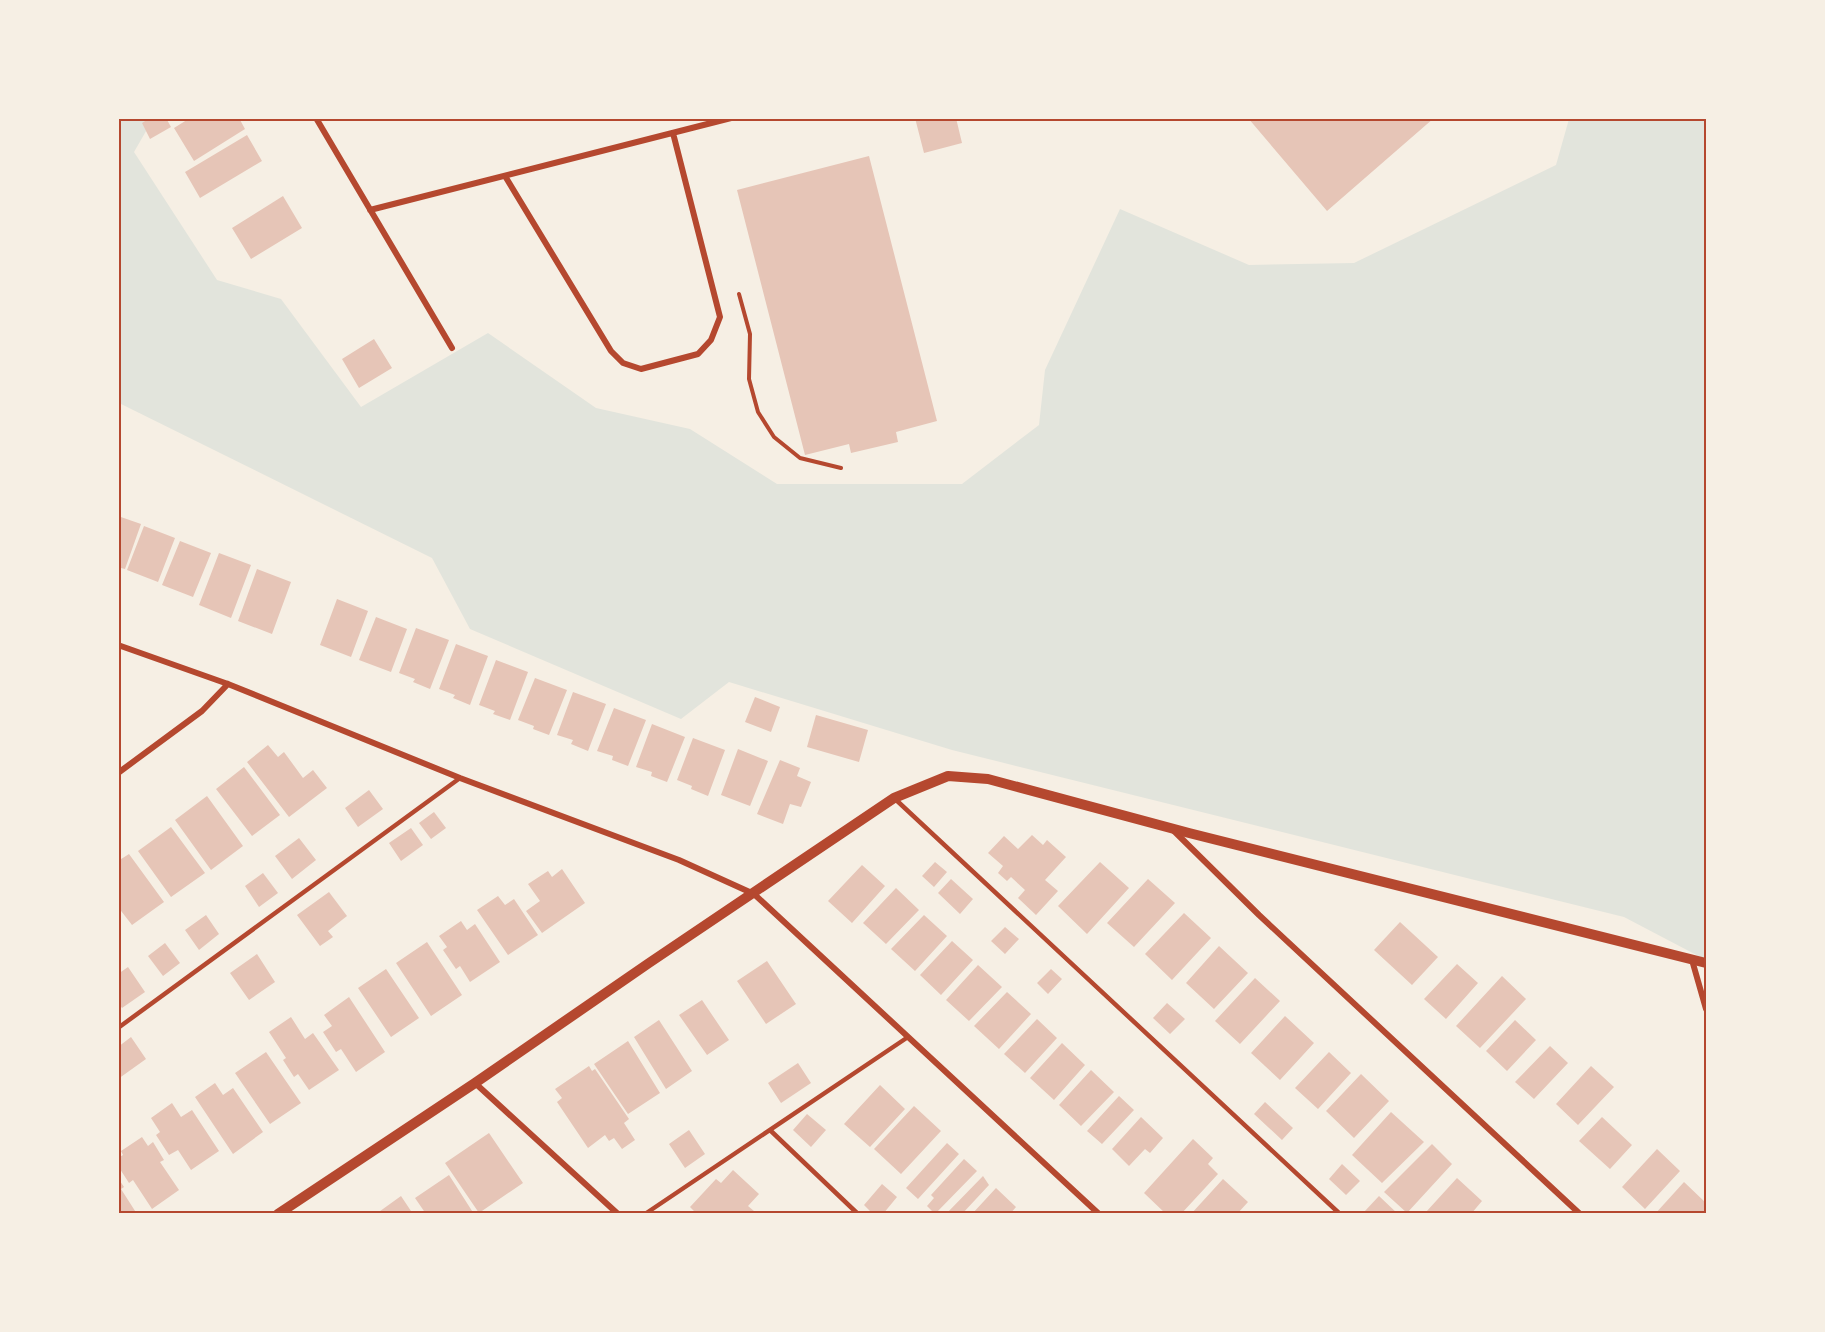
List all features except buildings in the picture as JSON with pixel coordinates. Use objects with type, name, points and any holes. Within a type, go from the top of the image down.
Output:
[{"type":"street","points":[[316,118],[452,348]]},
{"type":"street","points":[[370,210],[730,118]]},
{"type":"street","points":[[505,176],[611,351],[623,363],[641,369],[698,354],[711,340],[720,317],[673,133]]},
{"type":"street","points":[[118,645],[228,684],[460,778],[679,860],[754,894],[1099,1214]]},
{"type":"street","points":[[118,774],[202,711],[228,684]]},
{"type":"street","points":[[278,1214],[894,798],[948,776],[988,779],[1171,828],[1707,963]]},
{"type":"street","points":[[1171,828],[1259,915],[1580,1214]]},
{"type":"street","points":[[1692,960],[1707,1009]]},
{"type":"street","points":[[475,1083],[618,1214]]},
{"type":"lane","points":[[118,1028],[460,778]]},
{"type":"lane","points":[[894,798],[1340,1214]]},
{"type":"lane","points":[[645,1214],[908,1037]]},
{"type":"lane","points":[[771,1131],[858,1214]]},
{"type":"path","points":[[739,294],[750,334],[749,379],[758,412],[774,437],[800,458],[841,468]]},
{"type":"shaded area","points":[[118,119],[153,119],[134,152],[217,280],[281,299],[361,407],[488,333],[596,408],[690,429],[777,484],[962,484],[1039,425],[1045,370],[1120,209],[1249,265],[1354,263],[1556,165],[1569,119],[1706,119],[1706,960],[1624,917],[952,750],[729,682],[681,719],[470,629],[432,558],[119,403]]}]
